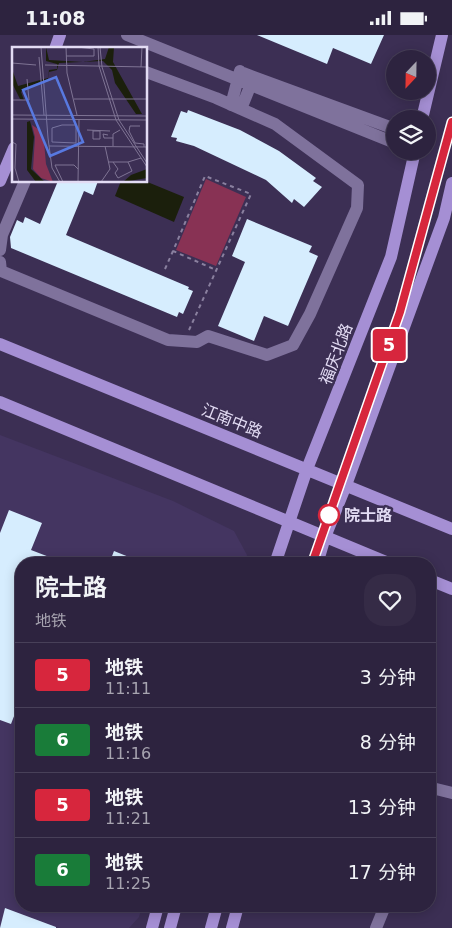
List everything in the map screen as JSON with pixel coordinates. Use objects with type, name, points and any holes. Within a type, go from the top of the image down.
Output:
[{"type":"main road","points":[[56,47],[60,35]]},
{"type":"main road","points":[[424,110],[442,35]]},
{"type":"main road","points":[[0,181],[12,153]]},
{"type":"main road","name":"福庆北路","points":[[277,557],[287,522],[307,469],[391,257],[413,160]]},
{"type":"main road","points":[[319,557],[444,218],[452,183]]},
{"type":"main road","name":"江南中路","points":[[0,344],[452,529]]},
{"type":"main road","points":[[0,401],[374,557]]},
{"type":"main road","points":[[270,557],[287,522]]},
{"type":"main road","points":[[325,537],[326,557]]},
{"type":"main road","points":[[436,582],[452,589]]},
{"type":"main road","points":[[152,928],[156,912]]},
{"type":"main road","points":[[170,928],[174,912]]},
{"type":"main road","points":[[211,928],[215,912]]},
{"type":"main road","points":[[232,928],[236,912]]},
{"type":"street","points":[[127,35],[239,75]]},
{"type":"street","points":[[150,35],[386,139]]},
{"type":"street","points":[[0,263],[1,271],[168,340],[197,342],[208,336],[267,355],[293,345],[310,314],[357,208],[358,185],[275,125],[236,107],[148,73]]},
{"type":"street","points":[[236,107],[239,75]]},
{"type":"street","points":[[236,107],[253,81]]},
{"type":"street","points":[[253,81],[386,126]]},
{"type":"street","points":[[0,250],[2,235],[24,183]]},
{"type":"street","points":[[436,789],[452,793]]},
{"type":"street","points":[[376,928],[383,912]]},
{"type":"path","points":[[165,269],[205,176],[251,194],[184,341]]},
{"type":"path","points":[[173,251],[216,270]]},
{"type":"shaded area","points":[[206,179],[246,197],[216,266],[176,250]]},
{"type":"shaded area","points":[[148,182],[184,197],[174,222],[115,196],[120,183]]},
{"type":"shaded area","points":[[0,435],[173,501],[234,531],[247,555],[247,557],[15,557],[15,912],[140,912],[139,917],[129,928],[0,928]]},
{"type":"building","points":[[257,35],[384,35],[371,64],[333,48],[327,64]]},
{"type":"building","points":[[188,110],[240,130],[279,151],[316,178],[313,181],[322,187],[304,207],[294,199],[292,203],[266,180],[194,146],[176,141],[177,138],[171,137],[181,111],[187,113]]},
{"type":"building","points":[[57,183],[97,183],[93,195],[84,191],[66,235],[189,287],[188,289],[193,291],[183,314],[179,312],[177,317],[11,248],[10,237],[17,220],[23,223],[25,217],[40,224]]},
{"type":"building","points":[[247,219],[312,246],[309,252],[318,256],[288,326],[264,316],[254,341],[218,326],[245,262],[232,256]]},
{"type":"building","points":[[9,510],[42,523],[31,550],[49,557],[15,557],[15,714],[11,724],[0,720],[0,533]]},
{"type":"building","points":[[114,551],[129,557],[112,557]]},
{"type":"building","points":[[5,908],[56,927],[56,928],[0,928]]},
{"type":"metro line","name":"5","points":[[314,557],[400,312],[452,122]]},
{"type":"place","name":"院士路","points":[[329,515]]}]
